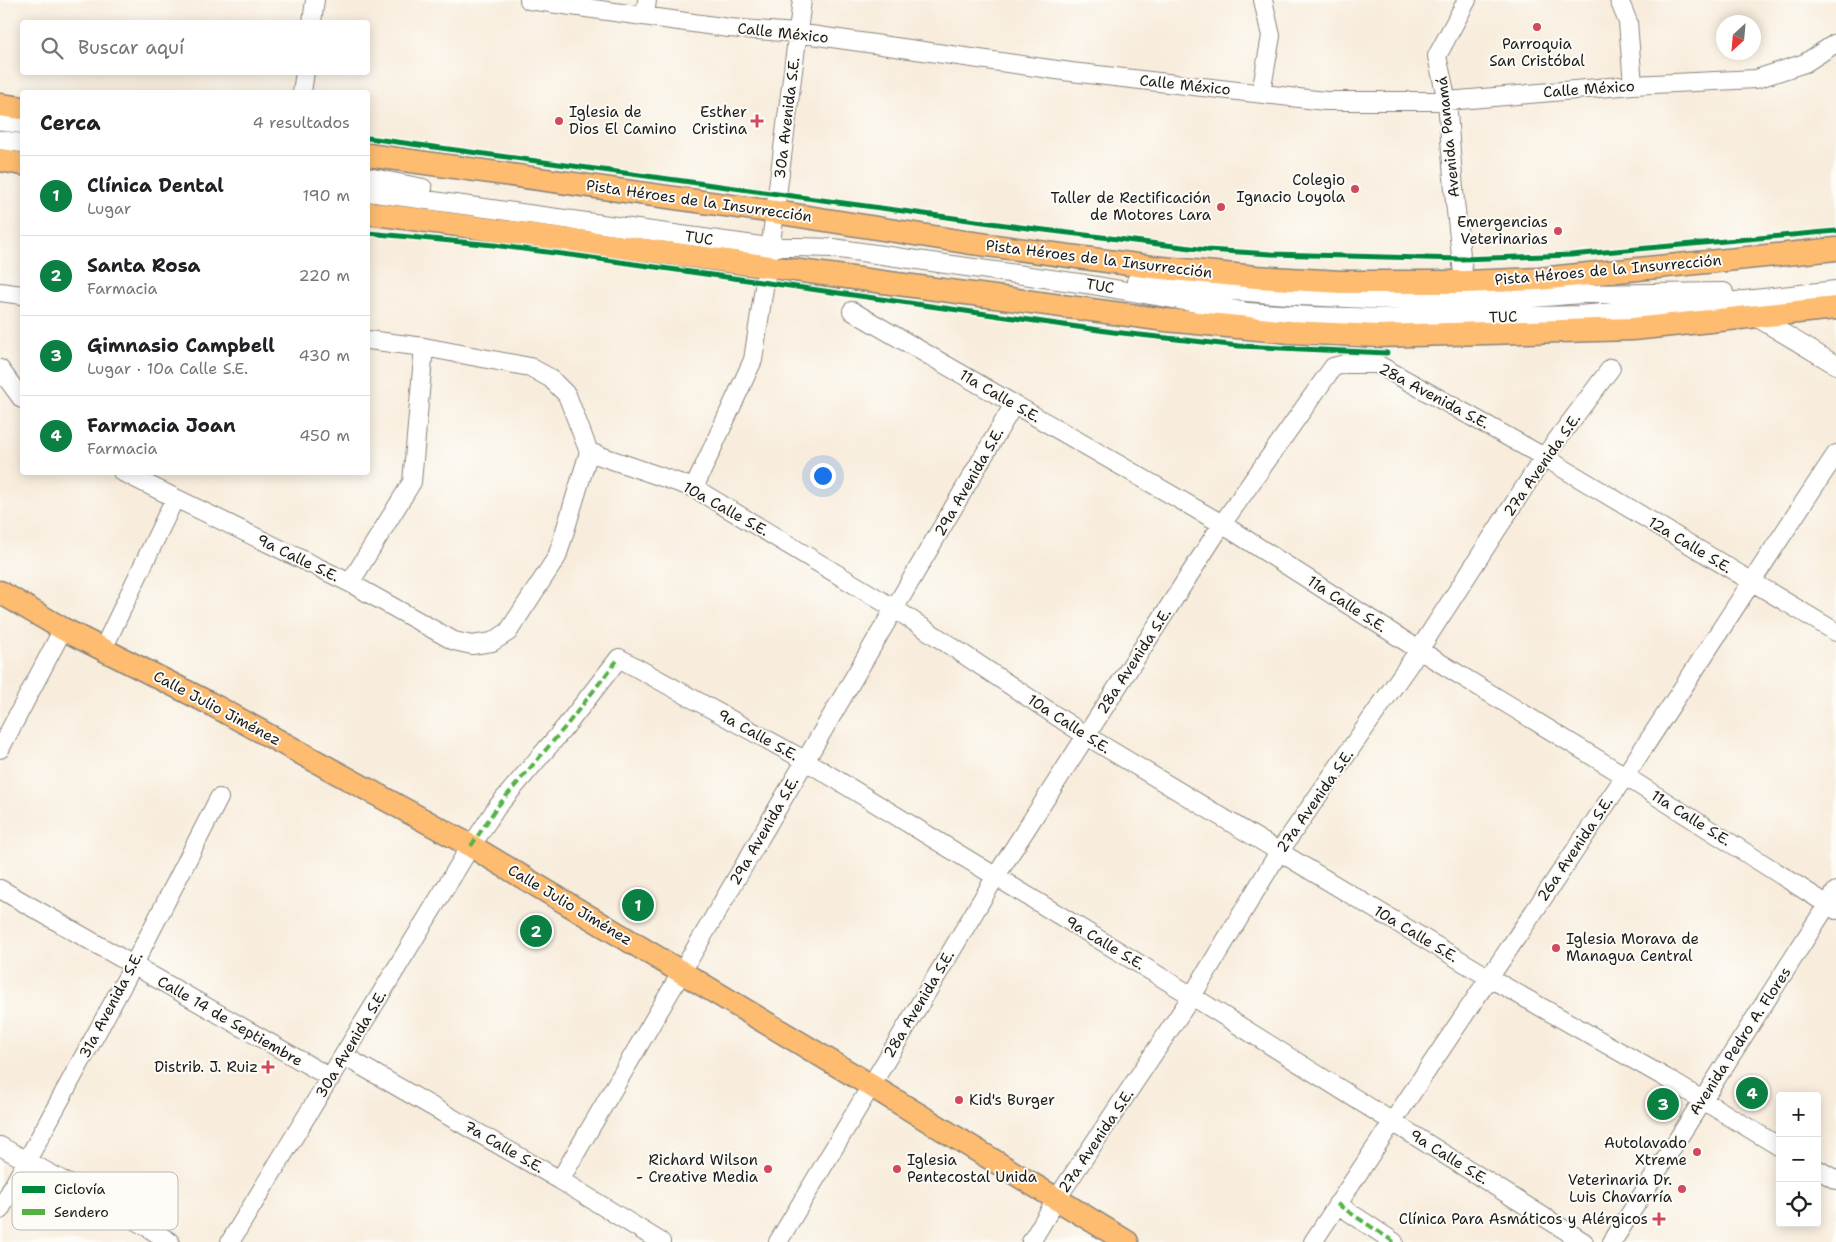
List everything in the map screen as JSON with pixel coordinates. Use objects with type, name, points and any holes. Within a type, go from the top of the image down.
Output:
[{"type":"main road","points":[[0,105],[20,108]]},
{"type":"main road","name":"Pista Héroes de la Insurrección","points":[[370,154],[775,212],[965,242],[1152,267],[1256,277],[1341,282],[1464,282],[1539,279],[1836,249]]},
{"type":"main road","points":[[0,160],[20,164]]},
{"type":"main road","points":[[370,213],[770,250],[1166,320],[1290,332],[1378,336],[1633,329],[1836,308]]},
{"type":"main road","name":"Calle Julio Jiménez","points":[[0,592],[63,629],[211,704],[471,846],[1128,1242]]},
{"type":"street","points":[[312,20],[315,0]]},
{"type":"street","name":"Calle México","points":[[529,0],[646,8],[729,28],[797,33],[1071,72],[1326,101],[1447,100],[1756,79],[1805,63],[1836,43]]},
{"type":"street","name":"30a Avenida S.E.","points":[[694,488],[753,360],[770,250],[802,0]]},
{"type":"street","points":[[1260,93],[1271,36],[1263,0]]},
{"type":"street","name":"Avenida Panamá","points":[[1464,282],[1455,202],[1447,100],[1438,56],[1467,0]]},
{"type":"street","points":[[1619,0],[1628,22],[1633,86]]},
{"type":"street","points":[[302,90],[305,75]]},
{"type":"street","points":[[0,121],[20,124]]},
{"type":"street","points":[[0,140],[20,143]]},
{"type":"street","name":"TUC","points":[[370,177],[436,191],[770,250],[794,235],[1159,284],[1300,296],[1416,301],[1507,300],[1582,294],[1753,292],[1836,282]]},
{"type":"street","name":"TUC","points":[[370,192],[770,250],[797,246],[833,248],[1086,284],[1248,312],[1422,319],[1579,315],[1708,304],[1836,290]]},
{"type":"street","points":[[0,292],[20,295]]},
{"type":"street","name":"11a Calle S.E.","points":[[852,311],[1222,524],[1419,650],[1833,902]]},
{"type":"street","points":[[1756,317],[1836,365]]},
{"type":"street","points":[[370,340],[424,347],[530,368],[550,378],[567,395],[589,452]]},
{"type":"street","points":[[350,583],[412,482],[424,347]]},
{"type":"street","name":"28a Avenida S.E.","points":[[778,1242],[996,876],[1085,735],[1222,524],[1333,367],[1345,364],[1377,364],[1439,397],[1544,458]]},
{"type":"street","name":"27a Avenida S.E.","points":[[1032,1242],[1056,1200],[1192,996],[1279,852],[1419,650],[1544,458],[1611,368]]},
{"type":"street","points":[[0,369],[20,396]]},
{"type":"street","name":"29a Avenida S.E.","points":[[560,1180],[1014,404]]},
{"type":"street","name":"10a Calle S.E.","points":[[589,452],[694,488],[895,609],[1085,735],[1488,977],[1666,1078],[1776,1145]]},
{"type":"street","name":"9a Calle S.E.","points":[[128,475],[350,583],[454,641],[472,645],[492,642],[508,632],[557,557],[589,452]]},
{"type":"street","name":"26a Avenida S.E.","points":[[1313,1242],[1488,977],[1625,776],[1836,454]]},
{"type":"street","name":"12a Calle S.E.","points":[[1544,458],[1836,632]]},
{"type":"street","points":[[103,649],[175,498]]},
{"type":"street","points":[[0,749],[63,629]]},
{"type":"street","name":"30a Avenida S.E.","points":[[230,1242],[471,846],[497,807],[566,726],[619,658]]},
{"type":"street","name":"9a Calle S.E.","points":[[619,658],[806,761],[1192,996],[1584,1242]]},
{"type":"street","name":"31a Avenida S.E.","points":[[21,1172],[133,966],[219,798]]},
{"type":"street","name":"Calle 14 de Septiembre","points":[[0,889],[331,1078]]},
{"type":"street","name":"Avenida Pedro A. Flores","points":[[1612,1242],[1701,1100],[1833,902]]},
{"type":"street","name":"7a Calle S.E.","points":[[344,1056],[560,1180],[661,1242]]},
{"type":"street","points":[[0,1146],[47,1172]]},
{"type":"street","points":[[1821,1171],[1836,1180]]},
{"type":"street","name":"31a Avenida S.E.","points":[[0,1210],[12,1188]]},
{"type":"street","points":[[1337,1204],[1394,1242]]},
{"type":"street","points":[[152,1230],[170,1242]]},
{"type":"marked path","points":[[471,846],[497,807],[566,726],[619,658]]},
{"type":"marked path","points":[[1337,1204],[1394,1242]]},
{"type":"cycle path","points":[[370,138],[1020,227],[1207,250],[1271,254],[1461,259],[1571,255],[1836,231]]},
{"type":"cycle path","points":[[370,233],[493,245],[578,256],[1113,332],[1239,346],[1387,353]]},
{"type":"place","name":"Parroquia San Cristóbal","points":[[1537,27]]},
{"type":"place","name":"Iglesia de Dios El Camino","points":[[559,121]]},
{"type":"place","name":"Esther Cristina","points":[[757,121]]},
{"type":"place","name":"Colegio Ignacio Loyola","points":[[1355,189]]},
{"type":"place","name":"Taller de Rectificación de Motores Lara","points":[[1221,207]]},
{"type":"place","name":"Emergencias Veterinarias","points":[[1558,231]]},
{"type":"place","name":"Clínica Dental","points":[[638,905]]},
{"type":"place","name":"Santa Rosa","points":[[536,931]]},
{"type":"place","name":"Iglesia Morava de Managua Central","points":[[1556,948]]},
{"type":"place","name":"Distrib. J. Ruiz","points":[[268,1067]]},
{"type":"place","name":"Farmacia Joan","points":[[1752,1093]]},
{"type":"place","name":"Kid's Burger","points":[[959,1100]]},
{"type":"place","name":"Gimnasio Campbell","points":[[1663,1104]]},
{"type":"place","name":"Autolavado Xtreme","points":[[1697,1152]]},
{"type":"place","name":"Richard Wilson - Creative Media","points":[[768,1169]]},
{"type":"place","name":"Iglesia Pentecostal Unida","points":[[897,1169]]},
{"type":"place","name":"Veterinaria Dr. Luis Chavarría","points":[[1682,1189]]},
{"type":"place","name":"Clínica Para Asmáticos y Alérgicos","points":[[1659,1219]]}]
